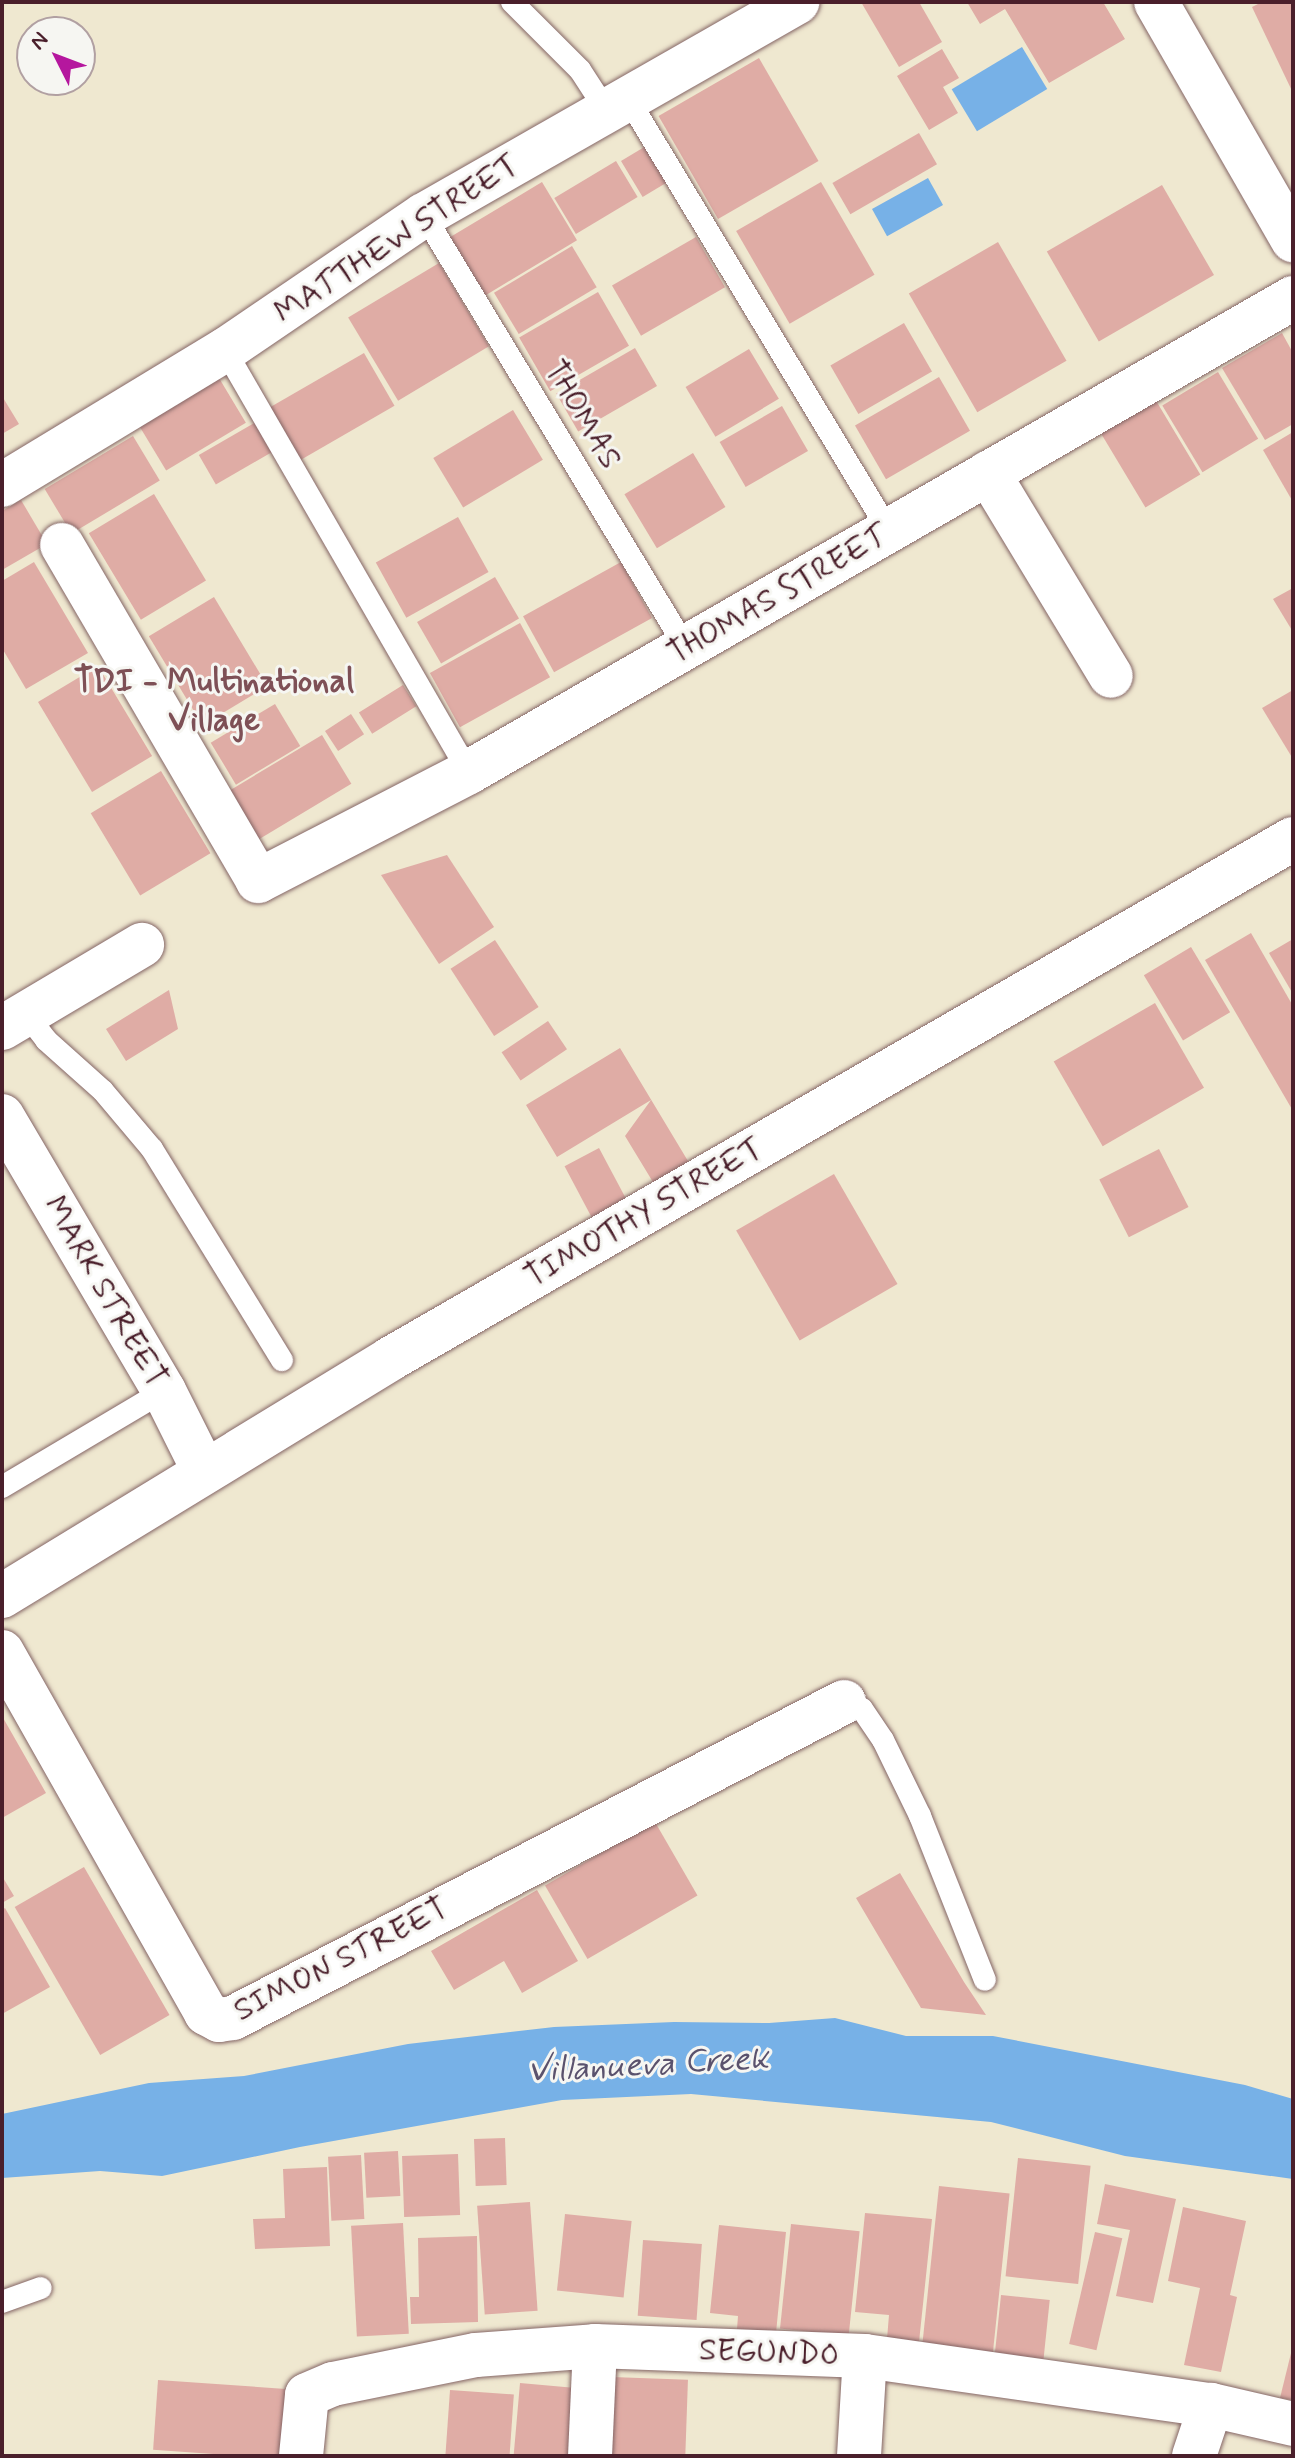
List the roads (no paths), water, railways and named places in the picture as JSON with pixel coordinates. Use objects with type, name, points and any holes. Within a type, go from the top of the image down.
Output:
[{"type":"street","name":"MATTHEW STREET","points":[[2,485],[225,350],[424,215],[798,2]]},
{"type":"street","points":[[1156,2],[1293,240]]},
{"type":"street","name":"THOMAS STREET","points":[[62,545],[258,881],[469,772],[1293,298]]},
{"type":"street","points":[[988,473],[1111,676]]},
{"type":"street","name":"TIMOTHY STREET","points":[[2,1596],[404,1351],[1293,839]]},
{"type":"street","points":[[14,1021],[142,945]]},
{"type":"street","name":"MARK STREET","points":[[2,1116],[164,1391],[204,1471]]},
{"type":"street","name":"SIMON STREET","points":[[2,1652],[206,2013],[219,2020],[247,2011],[844,1702]]},
{"type":"street","points":[[590,2456],[595,2346]]},
{"type":"street","name":"SEGUNDO","points":[[301,2456],[307,2395],[333,2384],[476,2355],[595,2346],[865,2356],[1211,2405],[1293,2424]]},
{"type":"street","points":[[859,2456],[865,2356]]},
{"type":"street","points":[[1194,2456],[1211,2405]]},
{"type":"lane","points":[[512,2],[616,103],[889,531]]},
{"type":"lane","name":"THOMAS","points":[[424,215],[686,648]]},
{"type":"lane","points":[[225,350],[469,772]]},
{"type":"lane","points":[[14,1021],[46,1040],[103,1091],[152,1149],[282,1360]]},
{"type":"lane","points":[[2,1487],[164,1391]]},
{"type":"lane","points":[[844,1702],[862,1709],[883,1740],[920,1816],[985,1980]]},
{"type":"lane","points":[[2,2302],[41,2288]]},
{"type":"water","points":[[1022,47],[1047,89],[977,131],[952,89]]},
{"type":"water","points":[[928,178],[943,205],[887,236],[872,209]]},
{"type":"water","name":"Villanueva Creek","points":[[835,2018],[906,2036],[993,2036],[1245,2085],[1293,2099],[1293,2179],[1125,2156],[991,2122],[691,2094],[562,2100],[300,2147],[162,2176],[100,2171],[2,2178],[2,2114],[149,2083],[244,2076],[408,2044],[554,2027],[674,2022],[769,2023]]},
{"type":"district","name":"TDI - Multinational Village","points":[[214,700]]}]
